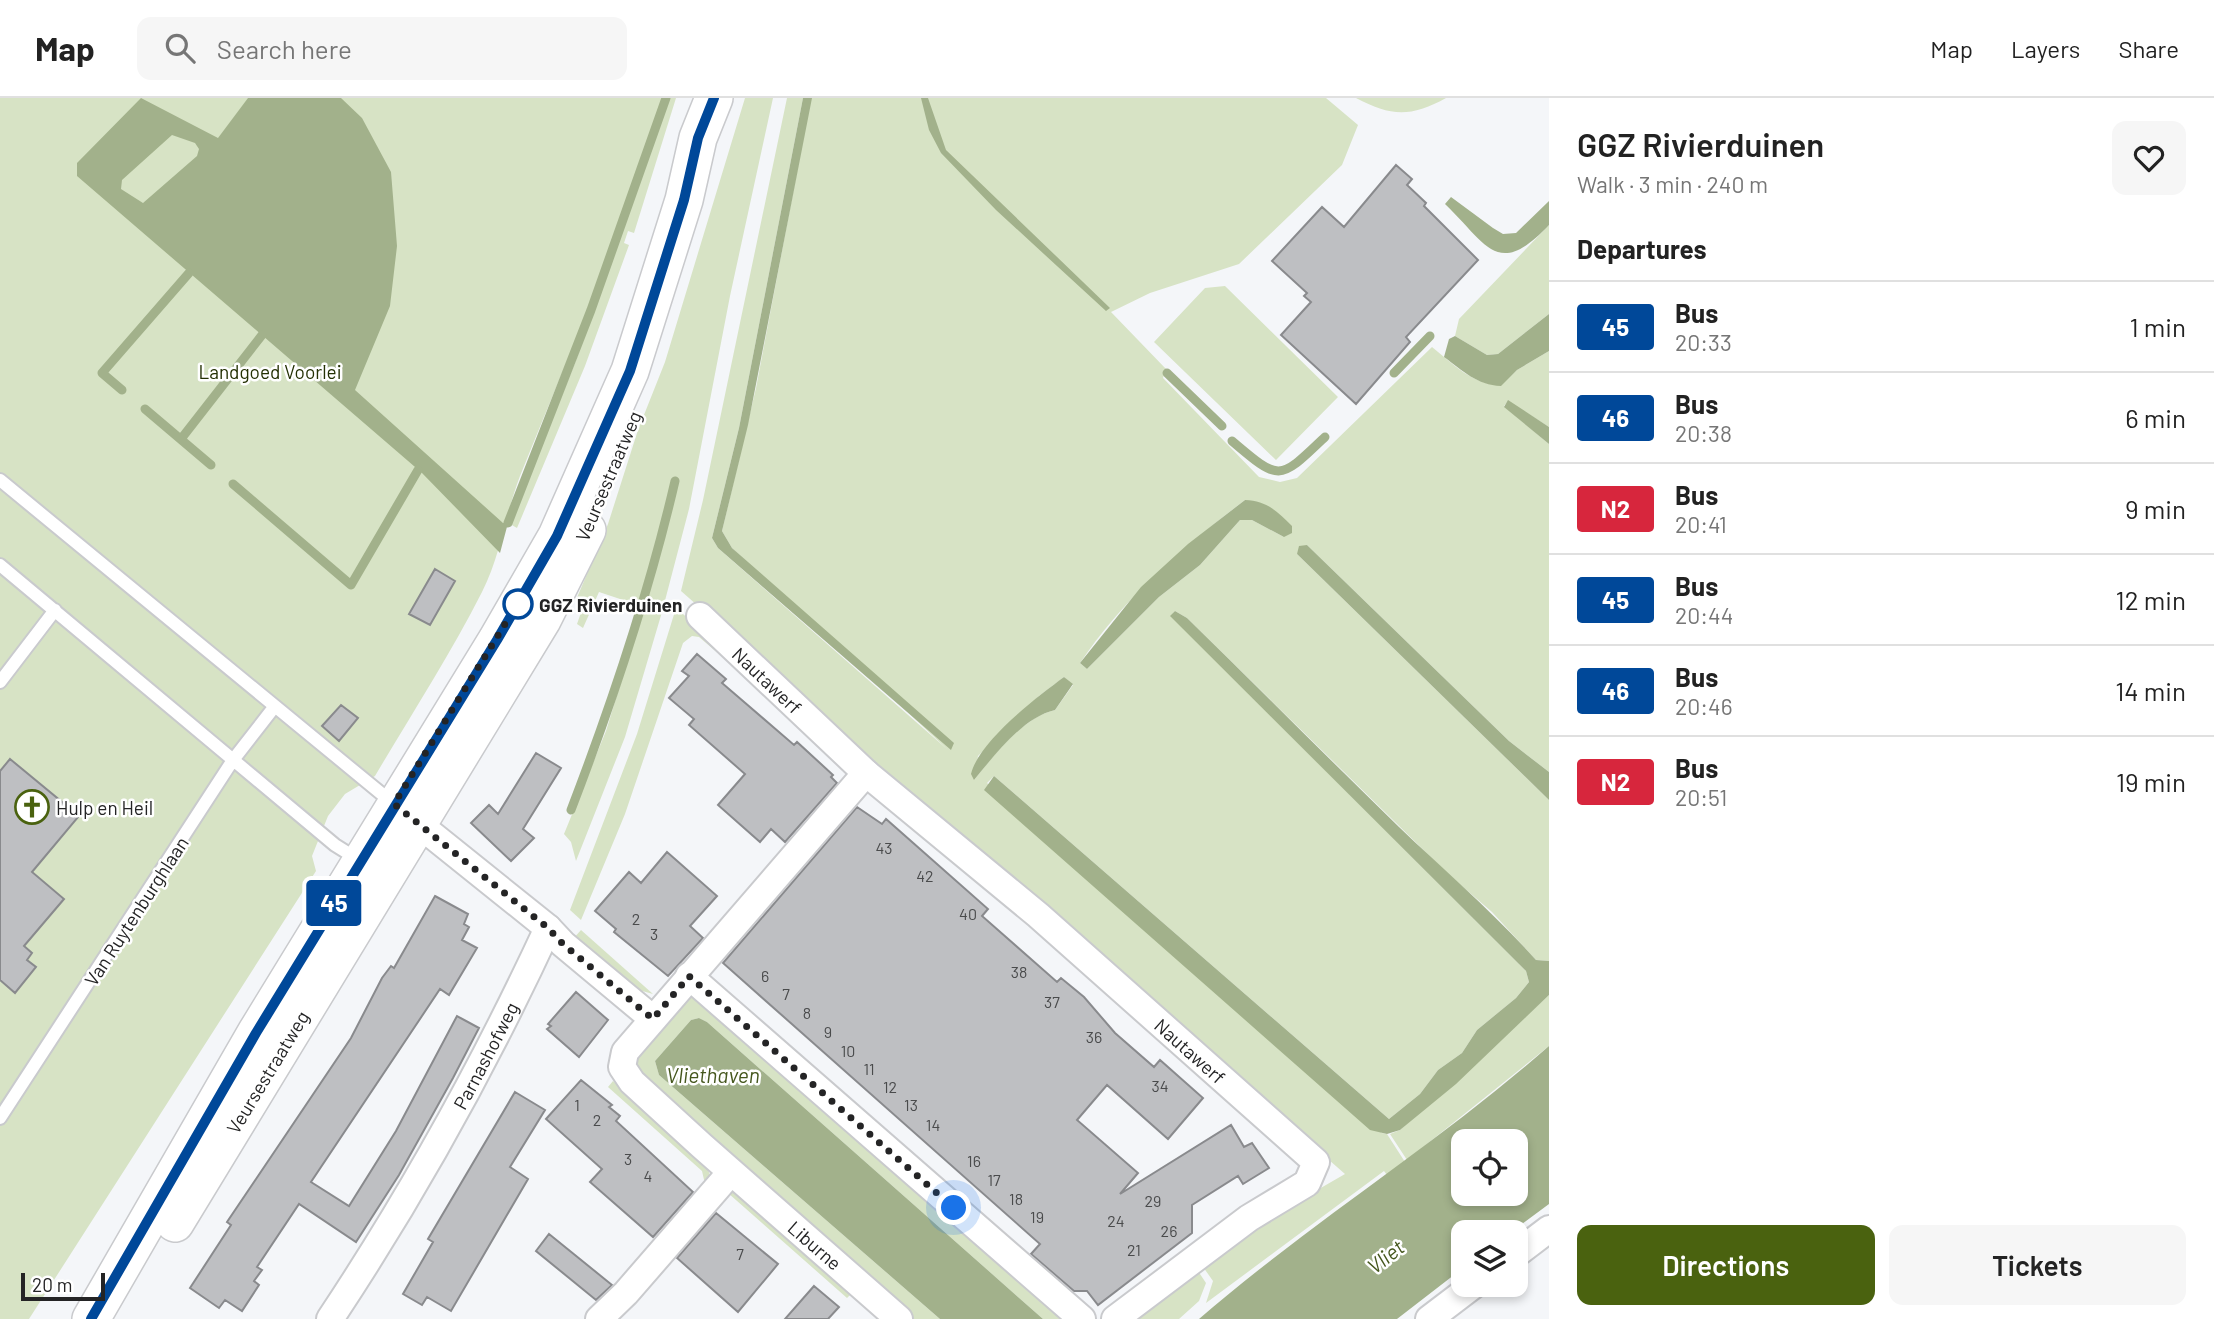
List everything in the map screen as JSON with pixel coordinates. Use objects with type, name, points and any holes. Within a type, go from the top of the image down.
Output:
[{"type":"main road","name":"Veursestraatweg","points":[[116,1319],[407,815],[497,640],[557,536],[630,371],[684,200],[698,138],[714,98]]},
{"type":"main road","name":"Veursestraatweg","points":[[91,1319],[256,1033],[361,861],[407,815],[542,620],[591,521],[653,365],[703,209],[734,98]]},
{"type":"street","name":"Nautawerf","points":[[700,616],[866,773],[1038,915],[1316,1162],[1307,1183],[1249,1218],[1115,1319]]},
{"type":"street","points":[[407,815],[548,928],[563,944],[653,1019],[689,976],[766,901],[780,872],[866,773]]},
{"type":"street","name":"Parnashofweg","points":[[330,1319],[430,1158],[471,1085],[548,928]]},
{"type":"street","points":[[689,976],[1082,1319]]},
{"type":"street","name":"Liburne","points":[[653,1019],[625,1052],[622,1067],[632,1082],[899,1319]]},
{"type":"street","points":[[599,1319],[626,1293],[731,1172]]},
{"type":"street","points":[[1528,1245],[1549,1229]]},
{"type":"street","points":[[1429,1319],[1458,1297]]},
{"type":"lane","points":[[0,480],[407,815]]},
{"type":"lane","points":[[0,565],[335,845],[361,861]]},
{"type":"lane","points":[[0,682],[55,610]]},
{"type":"lane","name":"Van Ruytenburghlaan","points":[[0,1118],[233,760],[275,706]]},
{"type":"green space","name":"Landgoed Voorlei","points":[[0,98],[662,98],[614,242],[520,476],[494,564],[482,592],[444,662],[375,776],[345,794],[328,816],[312,856],[316,871],[29,1319],[0,1319]]},
{"type":"green space","points":[[670,98],[676,98],[634,233],[628,231],[624,243],[629,245],[585,366],[517,528],[510,524],[575,363]]},
{"type":"green space","points":[[745,98],[773,98],[730,296],[689,509],[625,737],[576,861],[571,842],[564,834],[606,731],[644,607],[599,592],[583,628],[577,624],[584,604],[576,600],[608,524],[638,430],[665,362]]},
{"type":"green space","points":[[787,98],[803,98],[739,428],[712,538],[718,548],[948,750],[732,548],[722,531],[756,388],[811,98],[1326,98],[1358,125],[1342,165],[1239,264],[1150,293],[1111,312],[1166,369],[1163,378],[1259,477],[1280,482],[1297,478],[1432,347],[1472,377],[1501,385],[1517,370],[1549,351],[1549,427],[1508,401],[1504,406],[1549,444],[1549,772],[1509,741],[1307,545],[1297,554],[1549,800],[1549,961],[1536,960],[1492,912],[1448,874],[1187,618],[1175,611],[1171,616],[1526,971],[1529,982],[1516,998],[1477,1030],[1462,1053],[1438,1070],[1420,1094],[1389,1119],[994,776],[987,783],[1382,1133],[1387,1134],[1405,1162],[1387,1175],[1384,1171],[1206,1303],[1213,1281],[1201,1264],[1255,1226],[1345,1174],[681,591],[703,500]],"holes":[[[1245,500],[1284,537],[1252,520],[1240,520],[1200,565],[1159,597],[1087,669],[1080,663],[1115,617],[1155,575]],[[1064,677],[1073,685],[1055,710],[1032,720],[1021,729],[974,780],[978,756],[1039,696]]]},
{"type":"green space","points":[[1356,98],[1446,98],[1422,109],[1400,112],[1379,108]]},
{"type":"green space","points":[[1549,225],[1549,314],[1498,354],[1487,355],[1455,336],[1459,319]]},
{"type":"green space","points":[[1225,286],[1338,397],[1276,460],[1154,342],[1205,288]]},
{"type":"green space","points":[[676,608],[743,666],[739,671],[699,637],[692,636],[683,643],[625,814],[581,920],[570,910],[637,734]]},
{"type":"green space","points":[[581,930],[653,994],[635,989],[573,939]]},
{"type":"green space","points":[[1549,995],[1549,1046],[1407,1160],[1390,1134],[1400,1130]]},
{"type":"green space","points":[[695,997],[1067,1319],[1043,1319],[707,1022],[699,1018],[691,1020],[655,1061],[659,1075],[940,1319],[913,1319],[635,1073],[634,1055],[687,998]]},
{"type":"green space","points":[[613,1081],[705,1162],[710,1175],[705,1184],[702,1171],[608,1087]]},
{"type":"green space","points":[[728,1193],[738,1193],[853,1292],[847,1298]]},
{"type":"green space","points":[[1196,1268],[1206,1283],[1199,1301],[1179,1319],[1131,1319]]},
{"type":"water","points":[[141,98],[218,138],[248,98],[341,98],[362,118],[391,172],[397,246],[390,306],[355,390],[503,523],[508,523],[500,553],[422,473],[77,176],[77,163]],"holes":[[[172,135],[195,143],[199,149],[197,156],[143,203],[121,189],[122,180]]]},
{"type":"water","points":[[803,98],[812,98],[748,425],[722,531],[732,548],[954,743],[951,750],[718,548],[712,538],[739,428]]},
{"type":"water","points":[[921,98],[928,98],[946,150],[1110,308],[1106,311],[996,210],[941,153],[929,130]]},
{"type":"water","points":[[1451,197],[1503,234],[1516,233],[1549,201],[1549,225],[1517,251],[1504,253],[1493,250],[1445,204]]},
{"type":"water","points":[[1549,314],[1549,351],[1517,370],[1501,386],[1477,380],[1444,357],[1449,339],[1455,336],[1487,355],[1498,354]]},
{"type":"water","points":[[1508,400],[1549,427],[1549,444],[1504,407]]},
{"type":"water","points":[[1245,500],[1260,502],[1271,508],[1292,526],[1292,533],[1284,537],[1252,520],[1240,520],[1200,565],[1159,597],[1087,669],[1080,663],[1141,587],[1188,544]]},
{"type":"water","points":[[1307,545],[1509,741],[1549,772],[1549,800],[1297,554],[1299,546]]},
{"type":"water","points":[[1175,611],[1187,618],[1399,827],[1486,908],[1536,960],[1549,961],[1549,995],[1456,1084],[1400,1130],[1387,1134],[1370,1130],[984,790],[994,776],[1389,1119],[1420,1094],[1438,1070],[1462,1053],[1477,1030],[1516,998],[1529,982],[1526,971],[1170,616]]},
{"type":"water","points":[[1064,677],[1073,684],[1055,710],[1043,714],[1021,729],[974,780],[971,774],[976,761],[997,734]]},
{"type":"water","name":"Vliethaven","points":[[699,1018],[707,1022],[1043,1319],[940,1319],[659,1075],[655,1061],[691,1020]]},
{"type":"water","name":"Vliet","points":[[1549,1046],[1549,1204],[1527,1220],[1451,1220],[1451,1277],[1397,1319],[1199,1319],[1285,1249],[1463,1116]]},
{"type":"building","points":[[1396,165],[1412,179],[1407,185],[1426,203],[1424,206],[1478,260],[1406,337],[1410,342],[1356,404],[1281,335],[1311,302],[1304,296],[1307,293],[1272,261],[1322,207],[1344,227]]},
{"type":"building","points":[[435,569],[455,581],[430,625],[409,614]]},
{"type":"building","points":[[697,654],[726,679],[722,683],[794,745],[797,742],[833,775],[831,777],[837,783],[785,842],[771,829],[760,842],[718,805],[745,774],[689,725],[694,719],[669,698],[689,676],[682,671]]},
{"type":"building","points":[[341,705],[358,718],[339,741],[322,726]]},
{"type":"building","points":[[536,753],[561,768],[523,829],[534,838],[511,861],[471,823],[489,805],[498,814]]},
{"type":"building","points":[[10,759],[79,816],[32,872],[64,899],[24,946],[32,953],[27,960],[36,967],[15,993],[0,980],[0,771]]},
{"type":"building","points":[[857,807],[882,824],[886,819],[988,909],[982,916],[1057,982],[1061,978],[1084,997],[1115,1033],[1154,1067],[1160,1060],[1203,1098],[1168,1139],[1107,1085],[1077,1120],[1138,1173],[1120,1194],[1231,1125],[1244,1147],[1252,1143],[1269,1168],[1243,1184],[1238,1176],[1192,1205],[1192,1233],[1098,1305],[1087,1291],[1074,1291],[1031,1254],[1040,1244],[723,963]]},
{"type":"building","points":[[667,852],[717,896],[690,926],[703,938],[668,976],[614,932],[616,929],[595,911],[629,872],[641,883]]},
{"type":"building","points":[[435,896],[468,914],[464,924],[469,927],[462,940],[477,948],[449,995],[440,989],[311,1182],[349,1206],[396,1131],[457,1016],[479,1028],[453,1078],[399,1175],[356,1242],[299,1204],[257,1267],[262,1270],[254,1281],[259,1285],[242,1311],[225,1300],[219,1308],[190,1288],[231,1225],[227,1222],[351,1038],[382,978],[391,966],[394,968]]},
{"type":"building","points":[[576,992],[608,1020],[579,1057],[547,1029],[551,1026],[548,1024]]},
{"type":"building","points":[[581,1080],[612,1105],[609,1107],[620,1116],[616,1121],[693,1192],[653,1237],[590,1182],[602,1169],[546,1119]]},
{"type":"building","points":[[515,1092],[545,1110],[510,1167],[528,1179],[451,1311],[427,1297],[422,1305],[403,1294],[433,1242],[428,1239]]},
{"type":"building","points":[[716,1213],[778,1264],[738,1312],[677,1258]]},
{"type":"building","points":[[549,1234],[612,1285],[596,1300],[536,1251]]},
{"type":"building","points":[[814,1286],[839,1307],[828,1319],[785,1319]]},
{"type":"waterway","points":[[508,523],[591,310],[666,98]]},
{"type":"waterway","points":[[122,390],[102,373],[189,273]]},
{"type":"waterway","points":[[181,439],[262,335]]},
{"type":"waterway","points":[[1394,373],[1430,336]]},
{"type":"waterway","points":[[1167,373],[1222,426]]},
{"type":"waterway","points":[[145,409],[211,465]]},
{"type":"waterway","points":[[1232,441],[1260,464],[1279,471],[1298,462],[1325,437]]},
{"type":"waterway","points":[[233,484],[351,585],[418,470]]},
{"type":"waterway","points":[[571,810],[629,647],[654,565],[675,481]]},
{"type":"bus line","name":"45","points":[[91,1319],[256,1033],[497,640],[557,536],[630,371],[684,200],[698,138],[714,98]]},
{"type":"place","name":"GGZ Rivierduinen","points":[[518,604]]},
{"type":"place","name":"Hulp en Heil","points":[[32,807]]},
{"type":"route","points":[[518,604],[521,598],[394,804],[548,928],[563,944],[653,1019],[689,976],[954,1208]]}]
